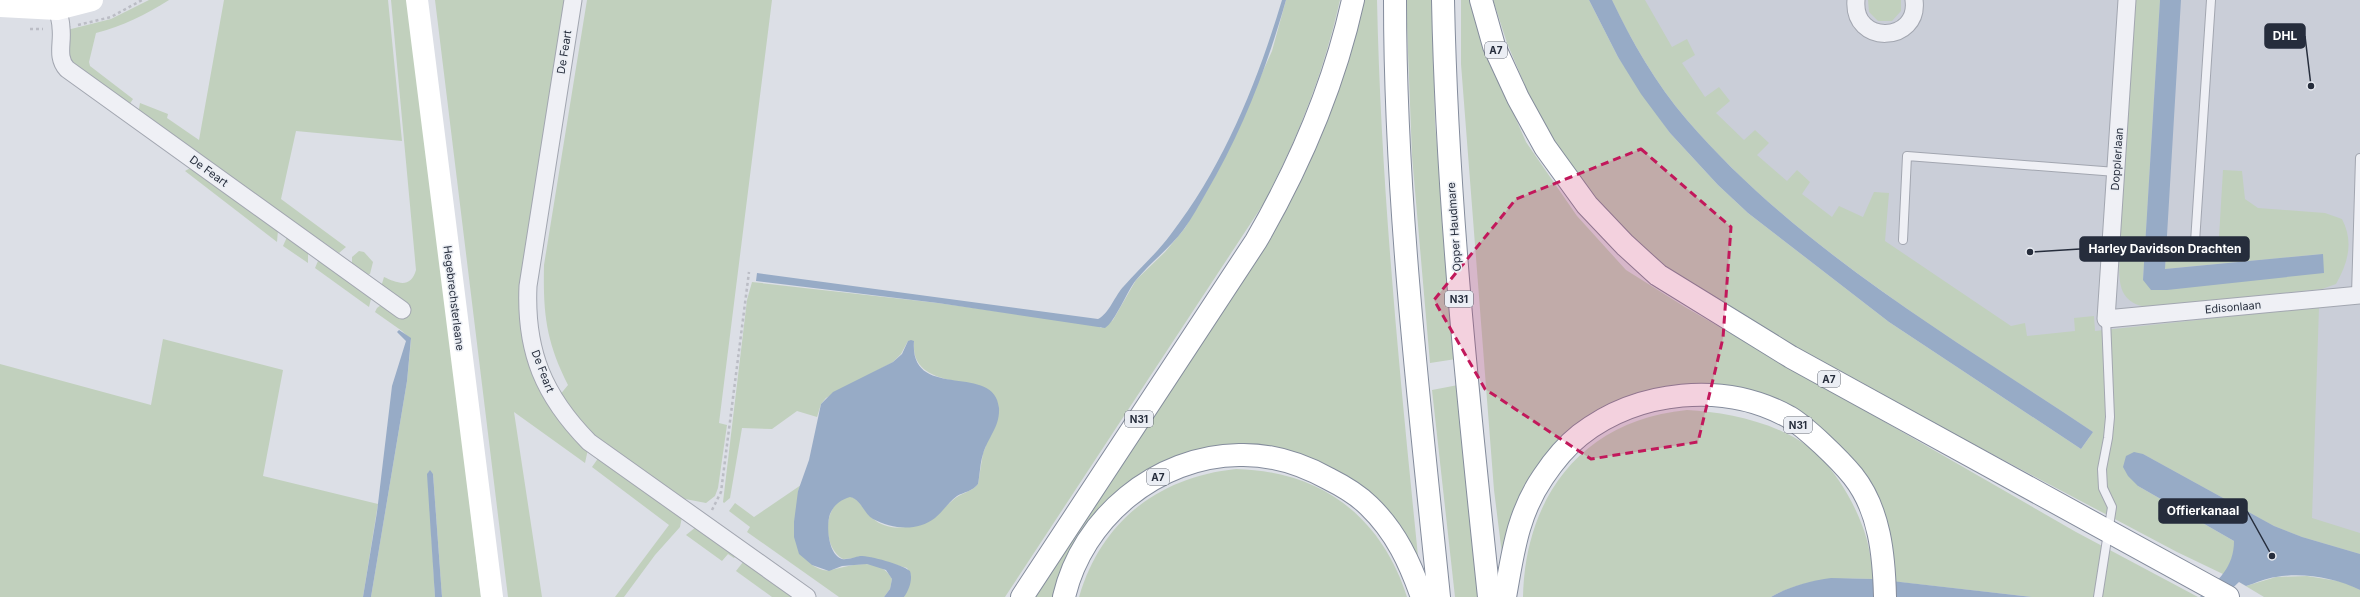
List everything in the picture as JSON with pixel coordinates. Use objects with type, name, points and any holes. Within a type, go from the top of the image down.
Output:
[{"type":"main road","points":[[0,6],[57,9],[92,0]]},
{"type":"main road","name":"Hegebrechsterleane","points":[[417,0],[492,597]]},
{"type":"main road","name":"N31","points":[[1022,597],[1256,242],[1274,211],[1311,138],[1345,40],[1353,0]]},
{"type":"main road","points":[[1395,0],[1402,190],[1419,394],[1439,597]]},
{"type":"main road","name":"Opper Haudmare","points":[[1443,0],[1445,68],[1456,266],[1489,597]]},
{"type":"main road","name":"A7","points":[[1481,0],[1494,46],[1520,104],[1544,147],[1587,205],[1625,245],[1658,275],[1791,358],[2228,597]]},
{"type":"main road","name":"N31","points":[[1505,597],[1521,517],[1543,477],[1559,455],[1580,435],[1608,417],[1649,402],[1684,394],[1716,395],[1749,401],[1789,417],[1822,444],[1853,476],[1865,496],[1882,545],[1885,597]]},
{"type":"main road","name":"A7","points":[[1064,597],[1078,555],[1089,537],[1128,495],[1145,484],[1176,468],[1195,462],[1239,454],[1279,459],[1310,469],[1342,486],[1369,505],[1401,547],[1422,597]]},
{"type":"street","name":"De Feart","points":[[573,0],[528,286],[528,317],[535,356],[554,401],[589,442],[807,597]]},
{"type":"street","points":[[1856,0],[1856,12],[1861,22],[1869,30],[1879,34],[1890,34],[1900,30],[1909,22],[1920,1]]},
{"type":"street","name":"Dopplerlaan","points":[[2106,319],[2127,0]]},
{"type":"street","name":"De Feart","points":[[57,9],[61,29],[60,56],[62,63],[67,69],[402,310]]},
{"type":"street","name":"Edisonlaan","points":[[2106,319],[2358,295]]},
{"type":"lane","points":[[2195,242],[2210,0]]},
{"type":"lane","points":[[1903,240],[1907,156],[2116,172]]},
{"type":"lane","points":[[2358,295],[2360,158]]},
{"type":"lane","points":[[2098,597],[2112,507],[2103,488],[2102,469],[2108,438],[2110,417],[2106,319]]},
{"type":"path","points":[[703,524],[716,504],[721,492],[749,272]]},
{"type":"highlighted area","points":[[1641,149],[1731,227],[1723,338],[1698,442],[1591,459],[1485,389],[1434,300],[1516,199]]},
{"type":"shaded area","points":[[1595,0],[2360,0],[2360,555],[2230,523],[1937,343]]},
{"type":"green space","points":[[149,0],[169,0],[134,20],[96,33],[89,62],[90,66],[133,99],[129,105],[73,63],[68,55],[67,30],[111,19]]},
{"type":"green space","points":[[224,0],[388,0],[402,141],[296,131],[281,199],[346,247],[339,253],[138,114],[140,103],[168,114],[167,118],[199,140]]},
{"type":"green space","points":[[391,0],[409,0],[481,597],[442,597],[433,474],[428,472],[435,597],[371,597],[407,381],[411,340],[402,331],[375,312],[381,305],[404,318],[411,309],[381,287],[384,277],[403,283],[411,280],[416,270]]},
{"type":"green space","points":[[435,0],[567,0],[524,344],[588,449],[585,463],[514,412],[542,597],[508,597]]},
{"type":"green space","points":[[587,0],[772,0],[719,423],[727,425],[718,488],[715,496],[706,503],[680,498],[595,439],[559,396],[568,385],[555,355],[547,327],[544,298],[544,265]]},
{"type":"green space","points":[[1286,0],[1340,0],[1334,27],[1318,79],[1288,154],[1264,203],[1005,597],[904,597],[911,575],[907,568],[868,557],[843,559],[831,546],[828,536],[829,516],[839,501],[848,497],[852,497],[858,501],[872,518],[882,524],[893,527],[904,527],[914,525],[925,520],[956,498],[973,489],[978,484],[983,453],[986,446],[950,380],[928,372],[923,368],[916,357],[914,342],[908,341],[901,354],[893,362],[826,398],[821,404],[817,417],[797,411],[772,429],[742,428],[730,498],[724,503],[723,502],[747,300],[752,282],[938,303],[1096,325],[1101,328],[1113,320],[1136,280],[1165,252],[1185,228],[1217,173],[1272,51]]},
{"type":"green space","points":[[1360,0],[1377,0],[1379,71],[1392,284],[1419,566],[1404,538],[1285,455],[1142,479],[1058,597],[1030,597],[1269,233]]},
{"type":"green space","points":[[1406,0],[1433,0],[1435,123],[1456,359],[1430,363],[1412,156]]},
{"type":"green space","points":[[1461,0],[1476,0],[1495,71],[1526,142],[1577,216],[1626,270],[1685,307],[2076,532],[2198,597],[2032,597],[1890,581],[1875,504],[1759,397],[1599,415],[1502,554],[1494,490],[1461,64]]},
{"type":"green space","points":[[1493,0],[1589,0],[1618,57],[1670,133],[1718,185],[1748,213],[1889,322],[2081,449],[2093,432],[1932,326],[1879,289],[1777,210],[1730,166],[1687,120],[1665,92],[1636,47],[1612,0],[1645,0],[1672,47],[1687,39],[1695,55],[1682,63],[1705,97],[1719,87],[1730,101],[1716,113],[1744,140],[1755,130],[1769,143],[1757,155],[1787,181],[1797,170],[1810,182],[1802,194],[1832,217],[1839,206],[1863,217],[1874,192],[1889,193],[1885,241],[2011,326],[2025,323],[2027,336],[2075,331],[2074,318],[2094,316],[2095,331],[2319,307],[2312,518],[2360,533],[2360,554],[2302,537],[2274,526],[2143,454],[2138,486],[2234,541],[2234,553],[2225,575],[2177,552],[1911,411],[1861,382],[1820,363],[1669,269],[1601,211],[1537,114],[1507,43]]},
{"type":"green space","points":[[1868,0],[1901,0],[1901,11],[1892,21],[1878,21],[1869,12]]},
{"type":"green space","points":[[2135,0],[2160,0],[2143,280],[2322,254],[2165,269],[2166,253],[2218,254],[2223,170],[2242,171],[2245,199],[2258,208],[2325,213],[2342,219],[2346,228],[2349,244],[2344,268],[2336,284],[2322,289],[2147,307],[2136,304],[2128,299],[2123,292],[2119,274],[2120,244]]},
{"type":"green space","points":[[192,167],[278,230],[277,242],[185,171]]},
{"type":"green space","points":[[287,237],[308,252],[308,263],[283,246]]},
{"type":"green space","points":[[359,251],[364,252],[373,262],[370,274],[364,275],[352,265],[352,257]]},
{"type":"green space","points":[[323,260],[370,293],[371,299],[369,307],[315,268],[318,261]]},
{"type":"green space","points":[[163,339],[283,370],[263,476],[378,504],[363,597],[0,597],[0,364],[151,405]]},
{"type":"green space","points":[[1458,385],[1479,597],[1455,597],[1432,390]]},
{"type":"green space","points":[[1687,410],[1704,411],[1758,422],[1792,436],[1819,456],[1838,479],[1858,516],[1868,545],[1874,579],[1847,578],[1821,580],[1795,586],[1771,597],[1523,597],[1526,560],[1535,527],[1548,496],[1567,469],[1590,447],[1618,429],[1650,417]]},
{"type":"green space","points":[[599,457],[682,517],[680,527],[655,555],[624,597],[615,597],[669,525],[592,467]]},
{"type":"green space","points":[[1236,469],[1267,472],[1295,478],[1321,489],[1344,503],[1364,521],[1381,543],[1396,568],[1407,597],[1079,597],[1089,570],[1102,546],[1118,525],[1137,508],[1158,493],[1182,482],[1208,474]]},
{"type":"green space","points":[[801,485],[798,491],[812,565],[826,570],[864,564],[880,567],[892,579],[890,589],[884,597],[839,597],[747,532],[750,527],[729,511],[735,503],[754,517]]},
{"type":"green space","points":[[696,527],[736,556],[734,558],[728,554],[722,561],[686,535]]},
{"type":"green space","points":[[743,562],[794,597],[772,597],[736,571]]},
{"type":"green space","points":[[2307,576],[2344,582],[2360,590],[2360,597],[2264,597],[2239,582],[2246,586],[2276,577]]},
{"type":"water","points":[[1282,0],[1286,0],[1271,50],[1242,123],[1219,170],[1184,229],[1136,280],[1113,320],[1105,328],[938,303],[756,281],[757,273],[1098,319],[1102,317],[1124,286],[1166,241],[1190,208],[1223,152],[1262,62]]},
{"type":"water","points":[[1589,0],[1612,0],[1645,62],[1665,92],[1687,120],[1731,167],[1778,210],[1827,251],[1879,289],[1932,326],[2093,432],[2081,449],[1889,322],[1748,213],[1718,185],[1670,133],[1641,94],[1618,57]]},
{"type":"water","points":[[2160,0],[2181,0],[2165,269],[2323,254],[2324,273],[2167,290],[2151,290],[2143,280]]},
{"type":"water","points":[[399,330],[411,338],[407,381],[371,597],[363,597],[377,512],[392,386],[406,341],[397,332]]},
{"type":"water","points":[[908,341],[914,341],[916,360],[925,371],[938,377],[983,386],[994,394],[999,408],[999,415],[996,426],[983,454],[978,484],[971,490],[957,496],[935,518],[928,522],[912,527],[896,527],[873,519],[857,501],[850,497],[835,505],[830,514],[828,532],[831,546],[837,556],[842,559],[860,556],[871,557],[893,563],[910,571],[910,584],[904,597],[884,597],[890,589],[892,579],[886,570],[867,564],[842,566],[829,571],[812,565],[799,554],[794,537],[794,522],[798,491],[809,460],[821,404],[833,392],[893,362],[902,354]]},
{"type":"water","points":[[2134,452],[2143,454],[2274,526],[2302,537],[2360,554],[2360,590],[2330,579],[2297,575],[2268,578],[2246,586],[2239,582],[2223,597],[2200,597],[2224,573],[2231,558],[2234,541],[2138,486],[2128,476],[2123,467],[2126,456]]},
{"type":"water","points":[[430,470],[433,474],[442,597],[435,597],[427,474]]},
{"type":"water","points":[[1831,578],[1874,579],[2032,597],[1771,597],[1800,584]]},
{"type":"place","name":"DHL","points":[[2311,86]]},
{"type":"place","name":"Harley Davidson Drachten","points":[[2030,252]]},
{"type":"place","name":"Offierkanaal","points":[[2272,556]]}]
